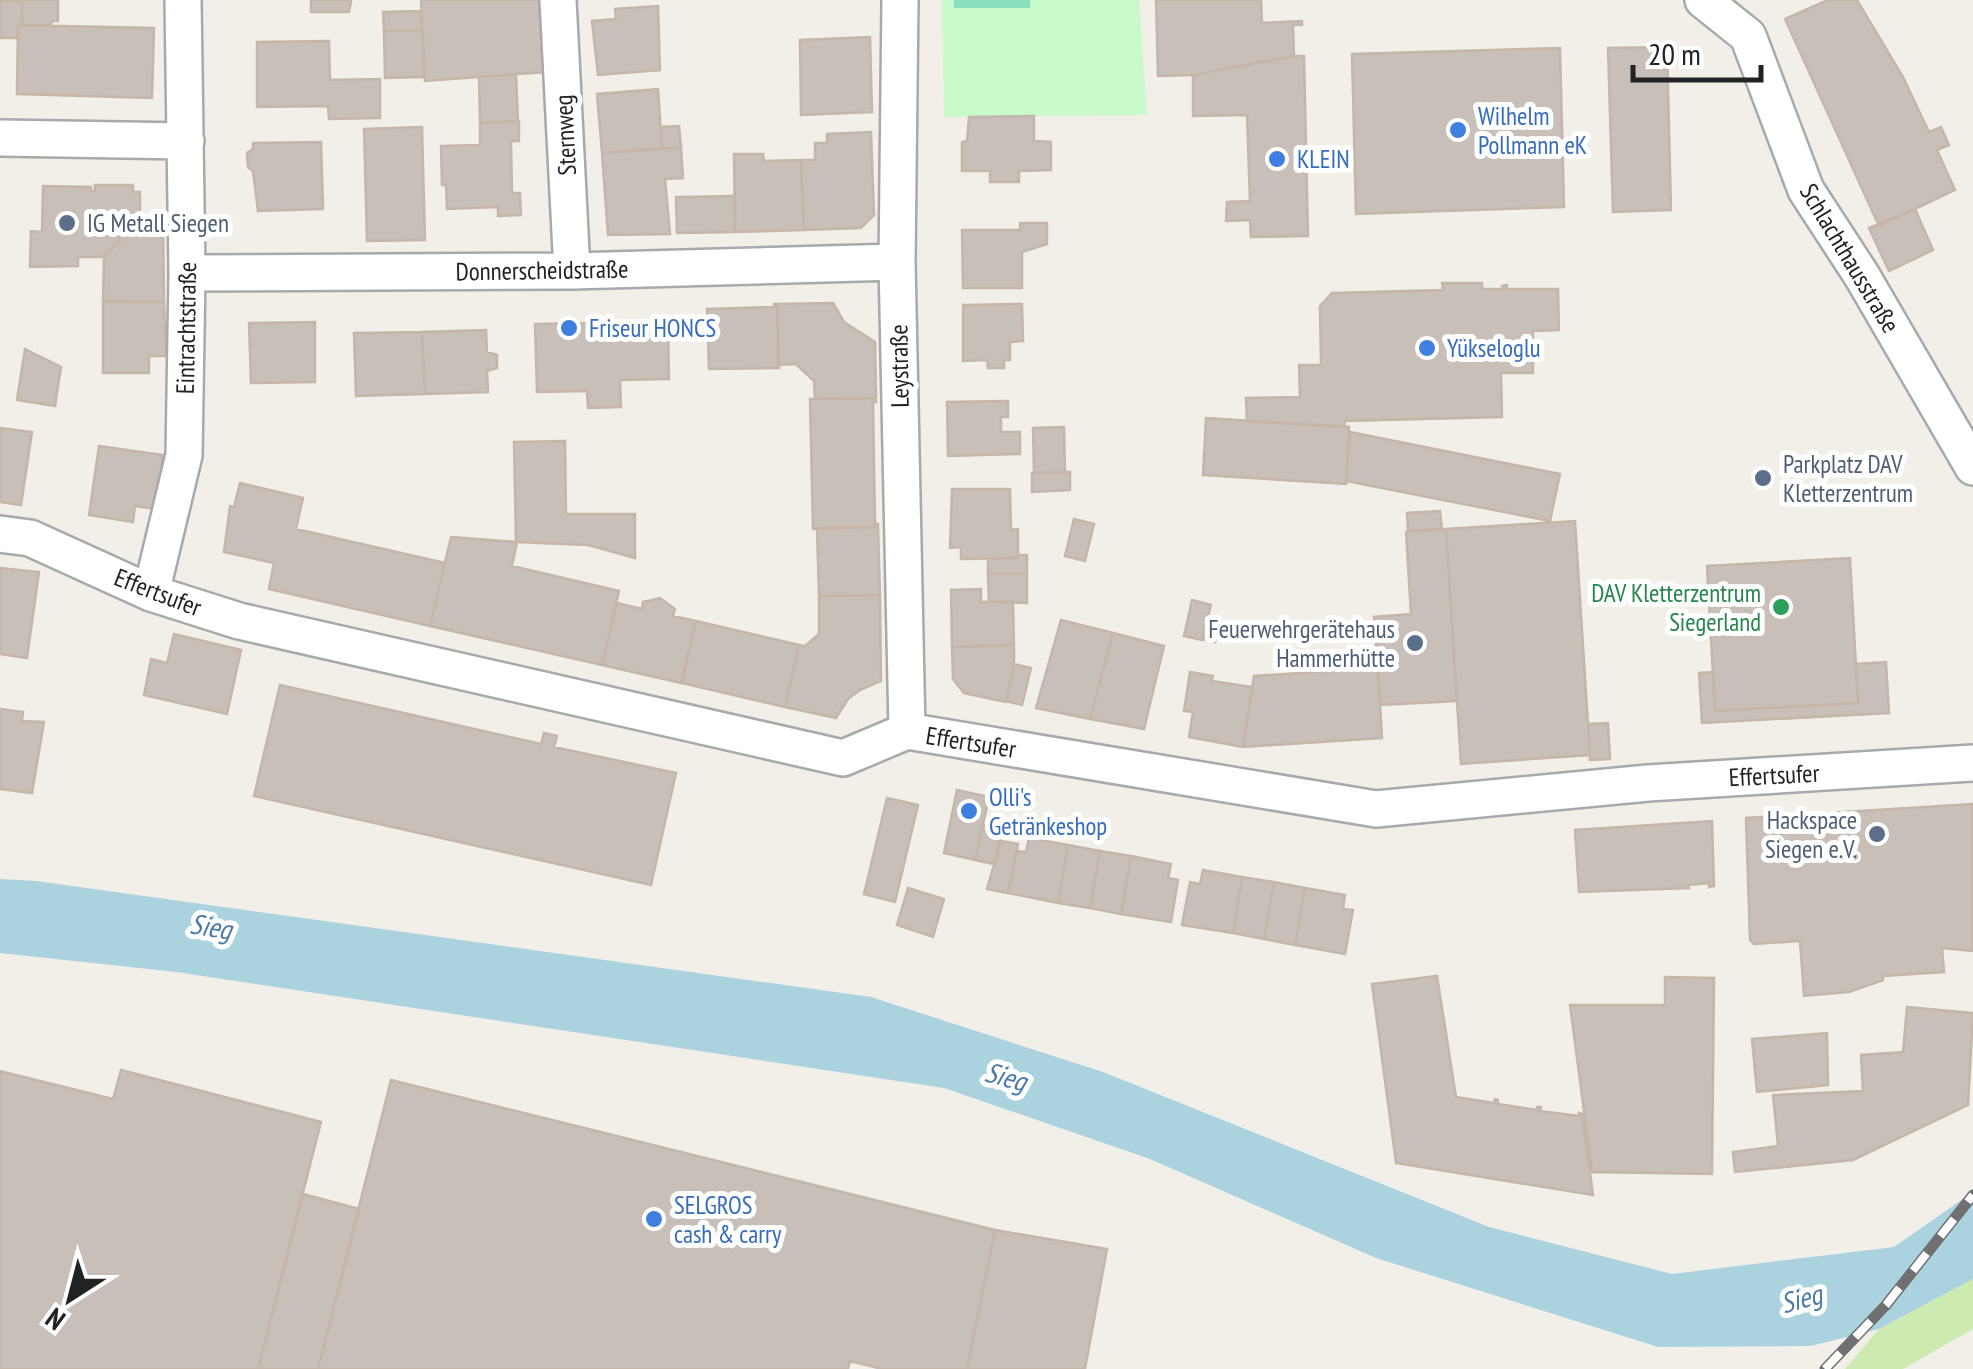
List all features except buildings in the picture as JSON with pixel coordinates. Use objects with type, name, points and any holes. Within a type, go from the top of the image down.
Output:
[{"type":"street","name":"Eintrachtstraße","points":[[151,593],[184,456],[187,274],[183,0]]},
{"type":"street","name":"Sternweg","points":[[558,0],[572,271]]},
{"type":"street","name":"Leystraße","points":[[900,0],[897,262],[908,731]]},
{"type":"street","name":"Schlachthausstraße","points":[[1703,0],[1748,36],[1806,190],[1862,276],[1973,467]]},
{"type":"street","points":[[0,138],[186,142]]},
{"type":"street","name":"Donnerscheidstraße","points":[[187,274],[572,271],[897,262]]},
{"type":"street","name":"Effertsufer","points":[[0,534],[30,538],[151,593],[239,621],[842,758],[908,731],[1376,809],[1648,783],[1973,763]]},
{"type":"green space","points":[[942,0],[1139,0],[1147,115],[944,117]]},
{"type":"green space","points":[[954,0],[1030,0],[1030,8],[954,8]]},
{"type":"green space","points":[[1973,1279],[1973,1329],[1903,1369],[1845,1369],[1879,1329]]},
{"type":"water","name":"Sieg","points":[[0,879],[871,997],[1103,1072],[1489,1227],[1672,1274],[1894,1247],[1973,1192],[1973,1279],[1879,1329],[1811,1346],[1658,1347],[1376,1258],[1150,1159],[944,1088],[176,972],[0,953]]},
{"type":"railway","points":[[1825,1369],[1886,1305],[1973,1195]]},
{"type":"place","name":"Wilhelm Pollmann eK","points":[[1458,130]]},
{"type":"place","name":"KLEIN","points":[[1277,159]]},
{"type":"place","name":"IG Metall Siegen","points":[[67,223]]},
{"type":"place","name":"Friseur HONCS","points":[[569,328]]},
{"type":"place","name":"Yükseloglu","points":[[1427,348]]},
{"type":"place","name":"Parkplatz DAV Kletterzentrum","points":[[1763,478]]},
{"type":"place","name":"DAV Kletterzentrum Siegerland","points":[[1781,607]]},
{"type":"place","name":"Feuerwehrgerätehaus Hammerhütte","points":[[1415,643]]},
{"type":"place","name":"Olli's Getränkeshop","points":[[969,811]]},
{"type":"place","name":"Hackspace Siegen e.V.","points":[[1877,834]]},
{"type":"place","name":"SELGROS cash & carry","points":[[654,1219]]}]
